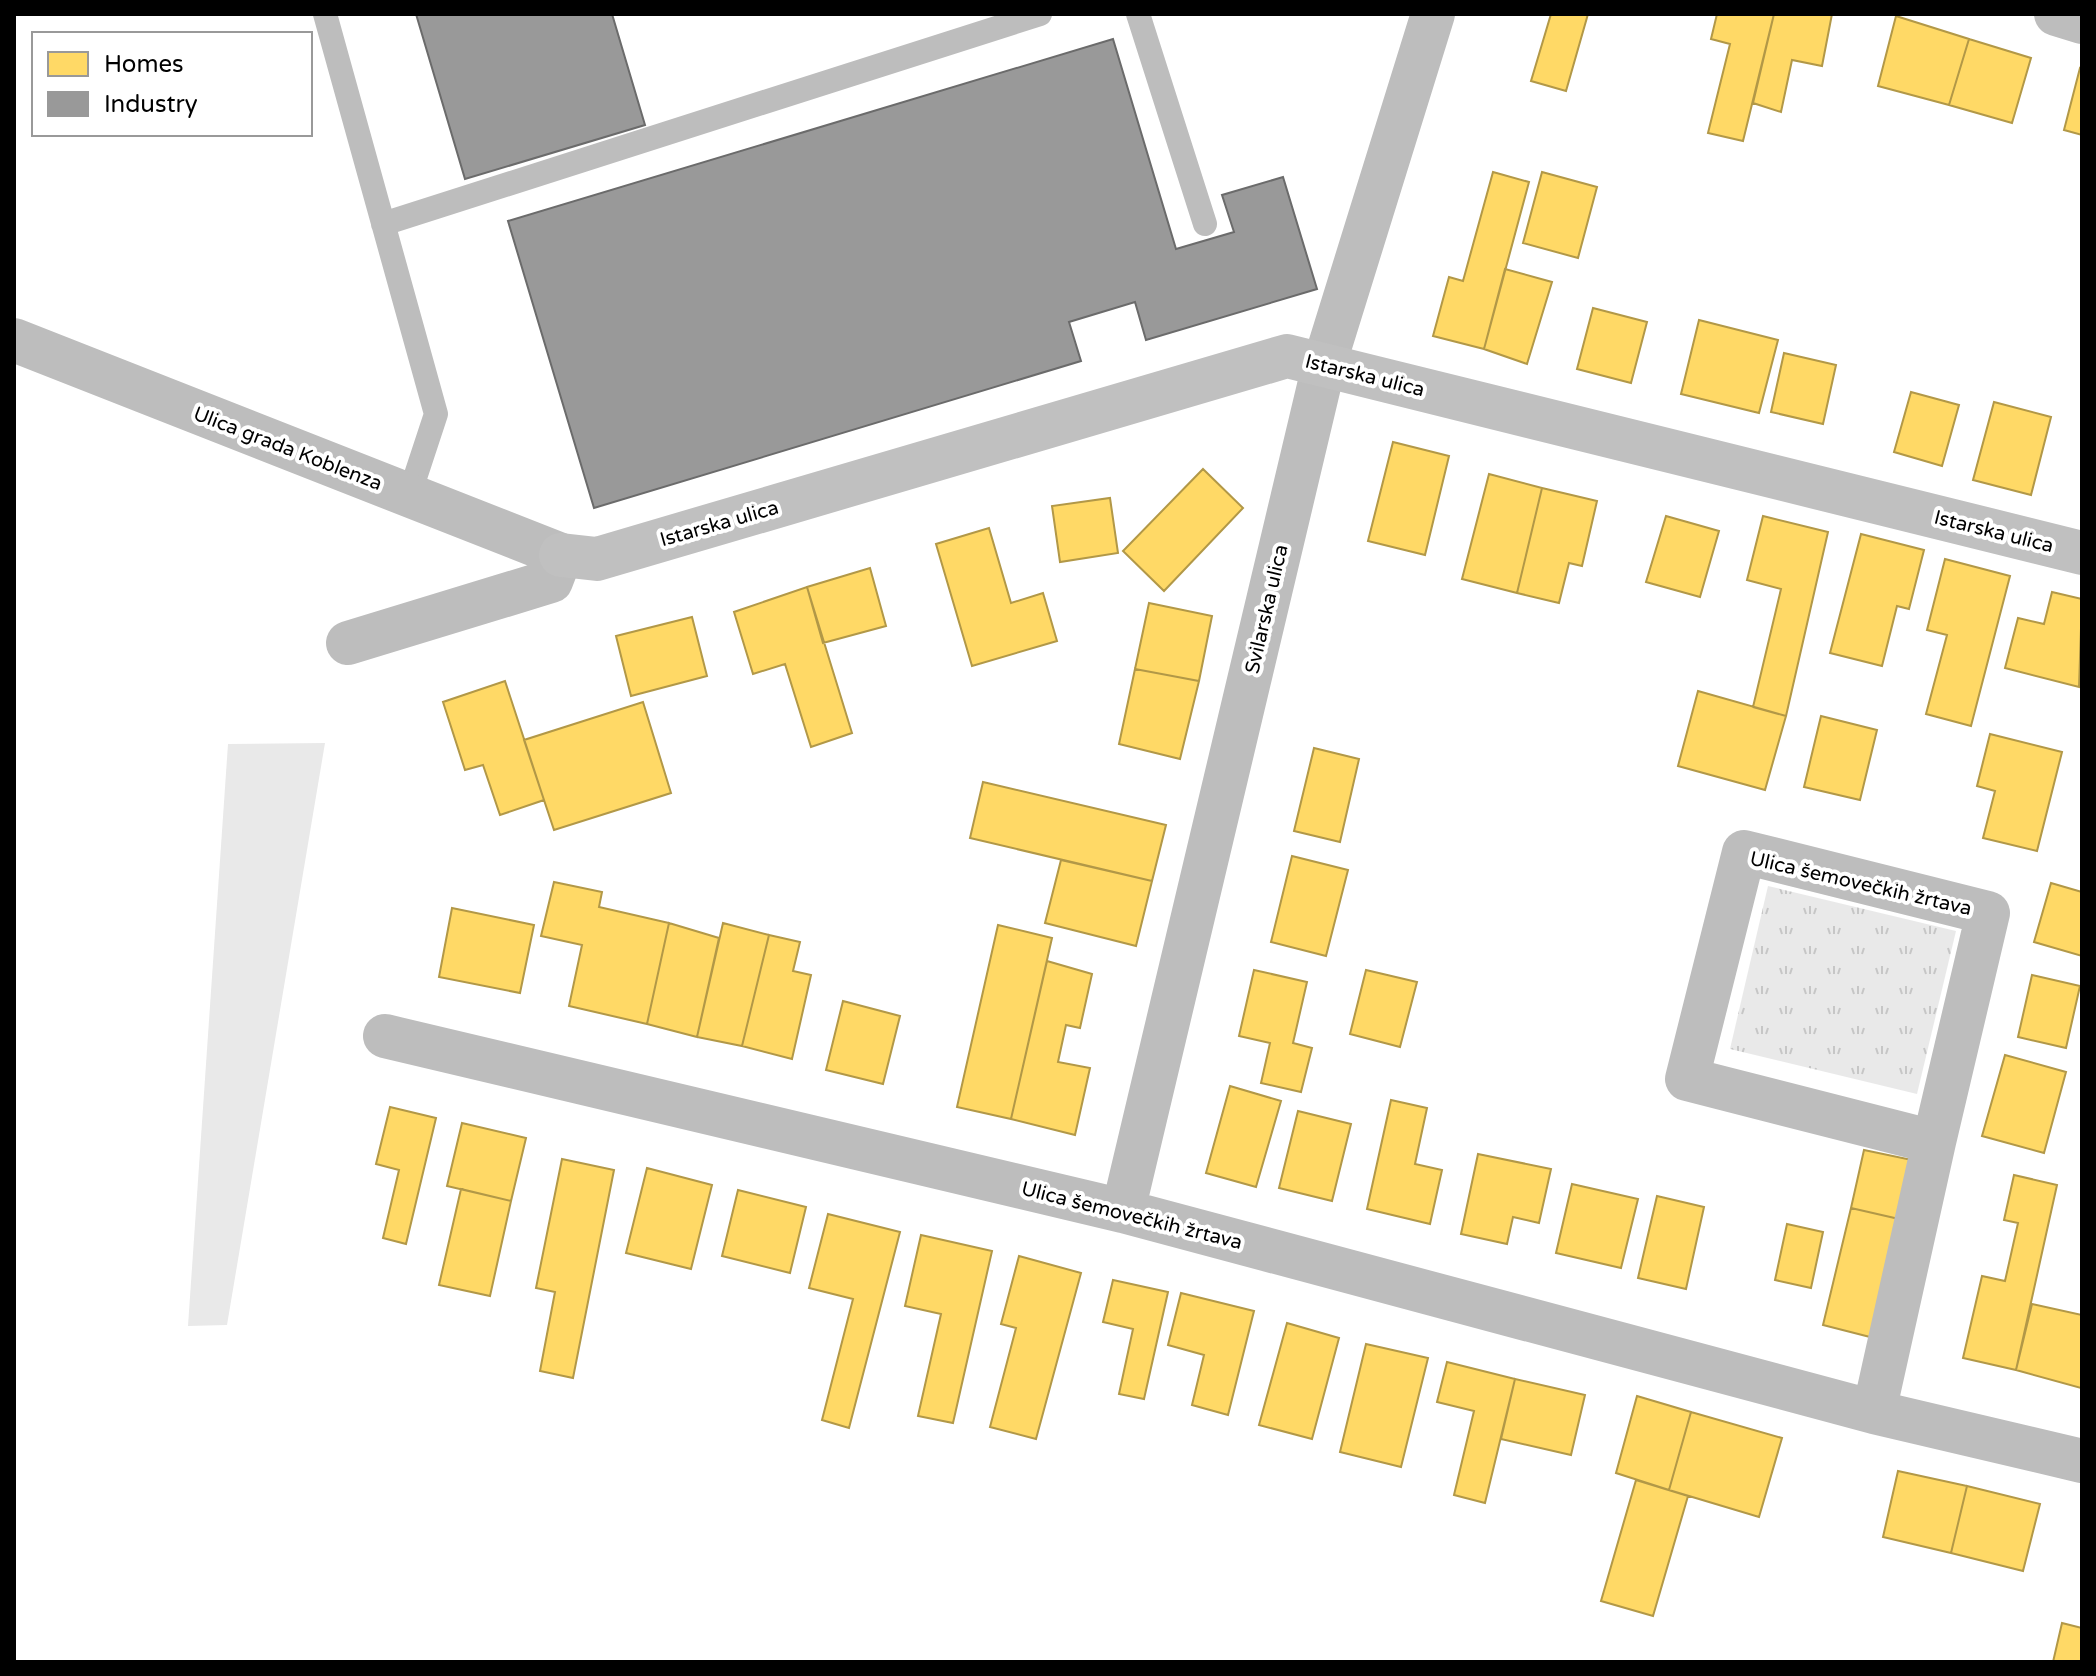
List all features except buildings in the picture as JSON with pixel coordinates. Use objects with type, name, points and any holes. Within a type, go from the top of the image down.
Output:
[{"type":"street","name":"Svilarska ulica","points":[[1123,1211],[1324,365],[1433,14]]},
{"type":"street","points":[[2056,14],[2082,22]]},
{"type":"street","name":"Ulica grada Koblenza","points":[[14,340],[561,555]]},
{"type":"street","name":"Istarska ulica","points":[[561,555],[597,559],[1287,356],[2082,553]]},
{"type":"street","points":[[348,643],[551,581],[561,555]]},
{"type":"street","name":"Ulica šemovečkih žrtava","points":[[1874,1412],[1988,913],[1744,852],[1687,1079],[1934,1142]]},
{"type":"street","name":"Ulica šemovečkih žrtava","points":[[385,1036],[1123,1211],[1874,1412],[2082,1461]]},
{"type":"lane","points":[[325,14],[436,414],[409,496]]},
{"type":"lane","points":[[383,224],[1040,14]]},
{"type":"lane","points":[[1138,14],[1205,224]]},
{"type":"green space","points":[[325,743],[227,1325],[188,1326],[228,744]]},
{"type":"green space","points":[[1768,886],[1956,931],[1917,1094],[1730,1049]]}]
